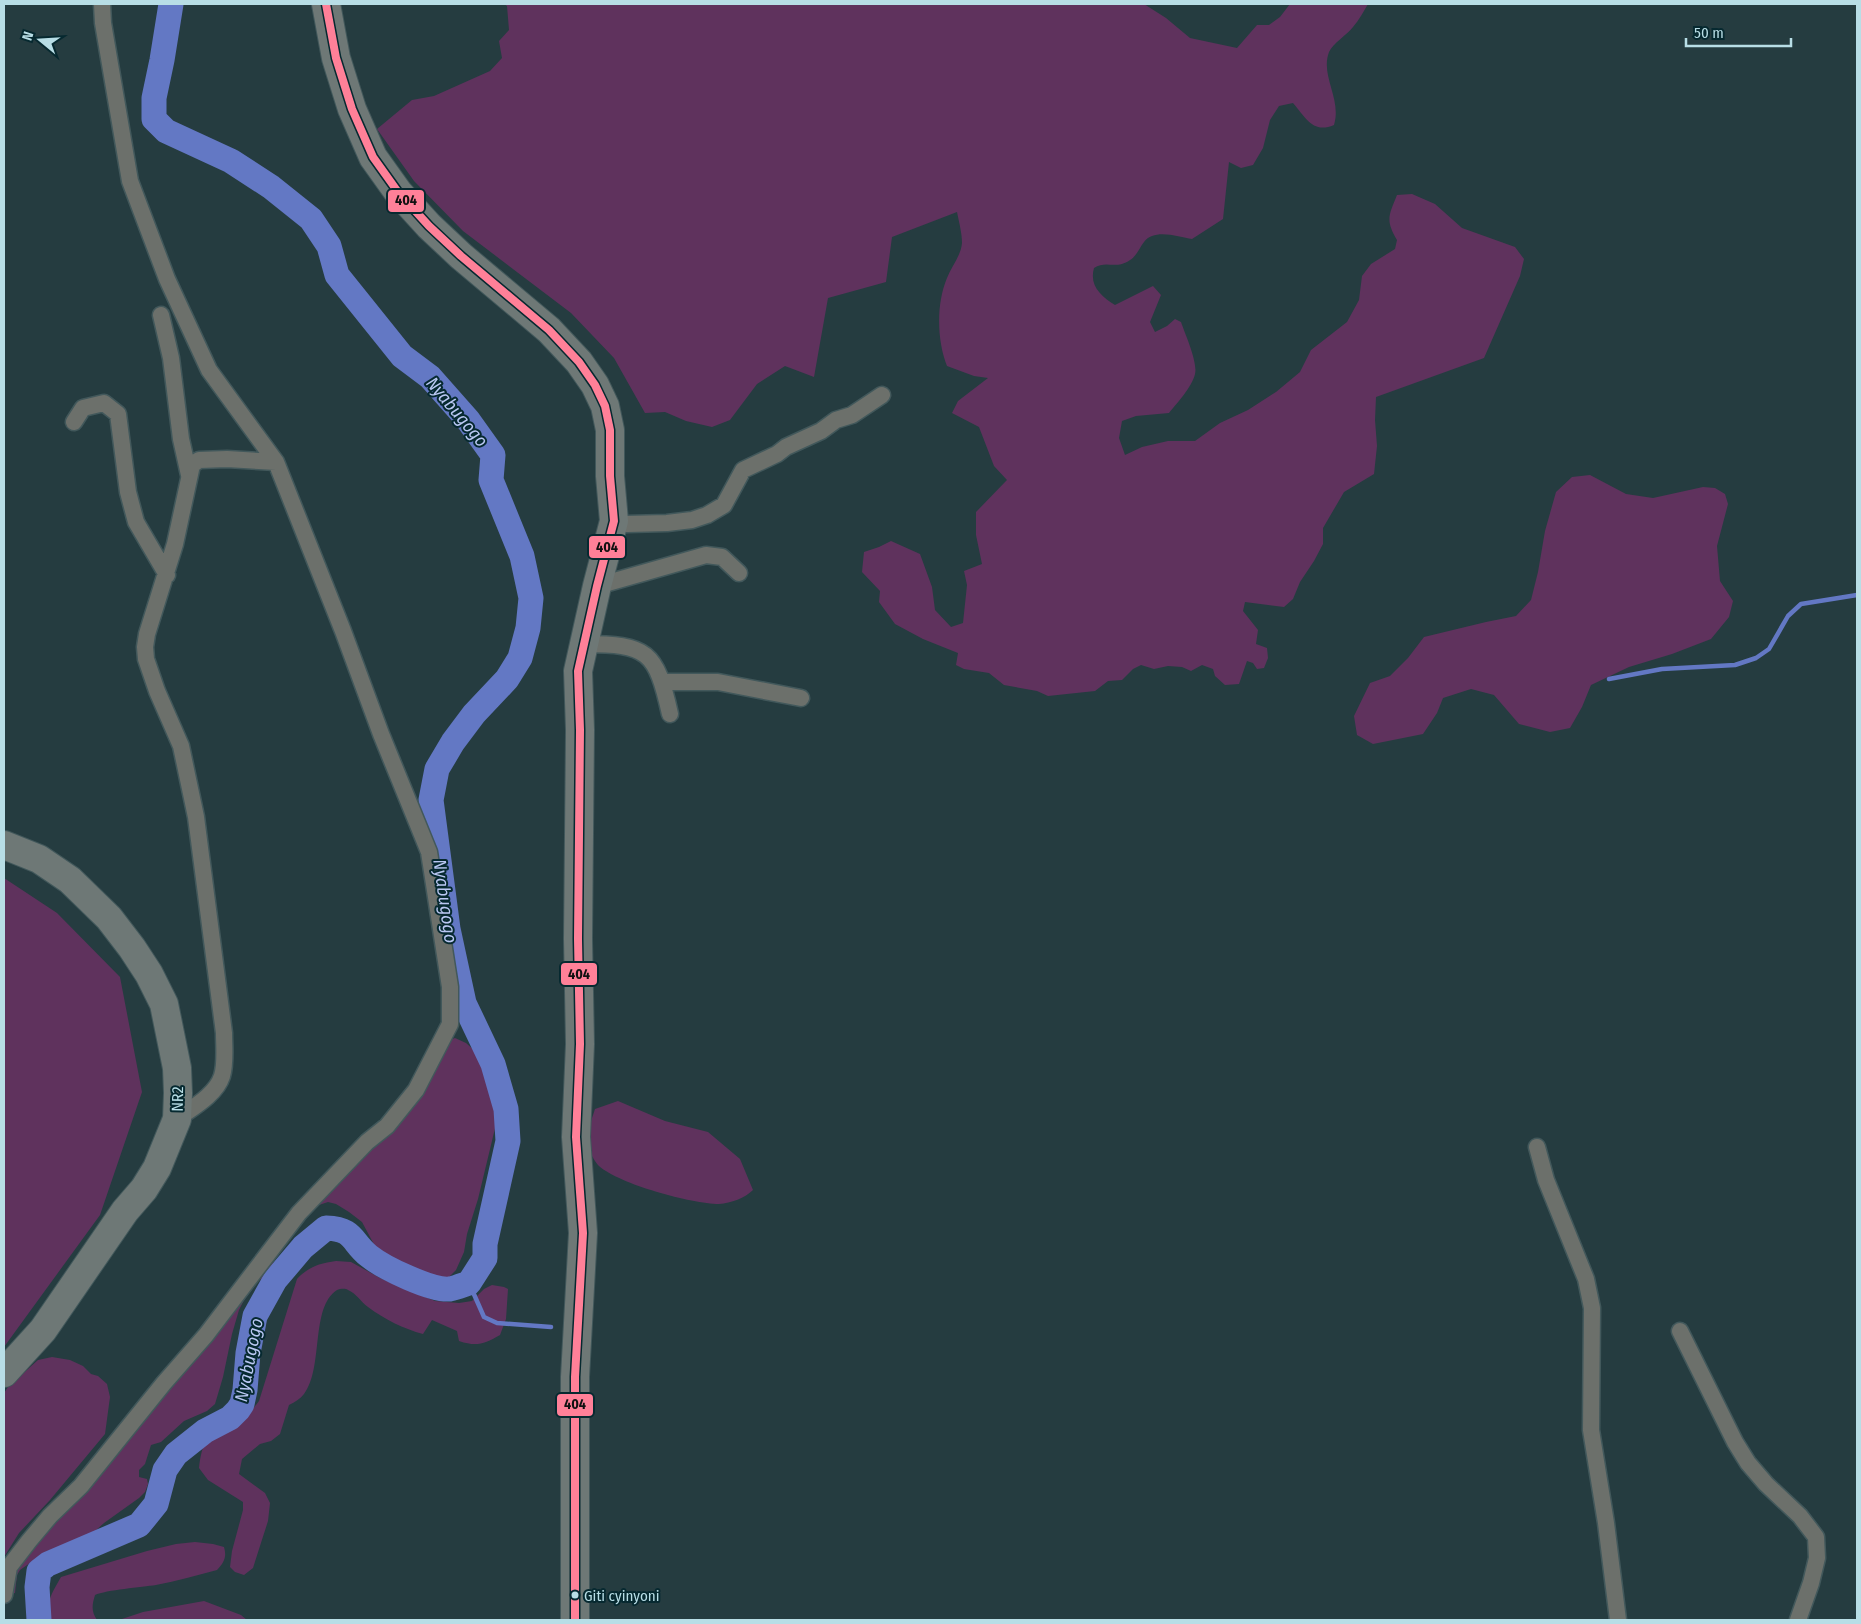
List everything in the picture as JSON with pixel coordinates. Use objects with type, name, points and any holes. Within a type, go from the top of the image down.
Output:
[{"type":"highway","points":[[326,4],[336,58],[352,109],[372,157],[398,192],[429,226],[461,256],[549,330],[579,362],[595,385],[605,406],[610,430],[610,476],[614,521],[578,671],[580,739],[578,939],[580,1044],[576,1137],[583,1233],[575,1377],[576,1620]]},
{"type":"highway","name":"NR2","points":[[4,845],[39,859],[70,880],[109,918],[150,974],[164,1004],[177,1068],[177,1119],[157,1168],[43,1330],[4,1373]]},
{"type":"street","points":[[4,1595],[10,1568],[29,1541],[50,1516],[80,1486],[206,1335],[300,1213],[367,1142],[387,1126],[416,1090],[450,1024],[450,987],[429,852],[381,734],[343,631],[276,462],[210,370],[167,279],[130,181],[103,23],[102,4]]},
{"type":"street","points":[[161,315],[171,358],[181,439],[189,475]]},
{"type":"street","points":[[614,521],[627,524],[667,523],[692,520],[707,515],[724,505],[743,470],[821,431],[836,420],[852,415],[882,395]]},
{"type":"street","points":[[74,422],[82,408],[104,403],[118,414],[128,492],[136,522],[166,574]]},
{"type":"street","points":[[177,1119],[213,1092],[222,1077],[224,1033],[196,818],[180,746],[157,691],[146,658],[146,634],[166,574],[186,499],[192,465],[199,460],[227,459],[276,462]]},
{"type":"street","points":[[597,586],[706,555],[722,557],[739,573]]},
{"type":"street","points":[[583,644],[617,644],[639,650],[656,666],[663,682],[670,714]]},
{"type":"street","points":[[663,682],[718,682],[801,698]]},
{"type":"street","points":[[1537,1147],[1546,1180],[1586,1279],[1592,1308],[1591,1430],[1606,1523],[1618,1620]]},
{"type":"street","points":[[1680,1331],[1739,1449],[1766,1484],[1800,1516],[1816,1537],[1817,1558],[1811,1583],[1798,1620]]},
{"type":"shaded area","points":[[504,4],[1144,4],[1166,18],[1190,38],[1237,48],[1257,25],[1269,25],[1280,17],[1290,4],[1368,4],[1355,24],[1329,52],[1327,70],[1334,97],[1336,115],[1334,125],[1327,127],[1315,126],[1306,119],[1293,103],[1279,106],[1270,120],[1263,148],[1253,165],[1241,168],[1229,162],[1223,219],[1192,239],[1167,234],[1154,235],[1148,238],[1134,257],[1125,263],[1103,265],[1094,268],[1093,280],[1097,290],[1115,305],[1153,286],[1161,295],[1150,322],[1155,332],[1167,326],[1175,319],[1181,322],[1195,362],[1195,374],[1191,384],[1169,413],[1136,416],[1122,421],[1119,438],[1125,455],[1142,447],[1168,441],[1195,441],[1220,423],[1248,410],[1276,392],[1300,372],[1311,350],[1347,322],[1359,300],[1362,276],[1371,264],[1395,249],[1397,240],[1391,227],[1390,218],[1397,195],[1412,194],[1435,204],[1462,228],[1515,247],[1524,259],[1520,276],[1484,358],[1376,397],[1377,446],[1374,474],[1344,492],[1323,528],[1323,544],[1300,582],[1293,599],[1284,607],[1245,602],[1243,611],[1258,630],[1256,644],[1267,648],[1268,658],[1264,668],[1257,669],[1253,663],[1247,661],[1239,684],[1225,685],[1215,676],[1213,669],[1202,665],[1191,671],[1182,667],[1168,666],[1154,669],[1141,665],[1133,669],[1122,680],[1108,681],[1095,691],[1048,696],[1037,691],[1004,685],[989,673],[964,669],[956,665],[958,653],[923,639],[895,624],[879,602],[880,591],[862,572],[864,552],[891,541],[920,554],[932,587],[935,610],[951,627],[963,623],[967,585],[964,571],[982,564],[976,535],[976,512],[1007,480],[994,466],[979,427],[952,413],[958,401],[988,378],[974,376],[947,366],[941,345],[939,322],[943,288],[960,252],[962,243],[957,212],[892,237],[886,282],[828,298],[814,377],[785,366],[757,384],[730,420],[712,427],[686,421],[665,412],[645,413],[614,358],[571,313],[463,231],[414,181],[377,129],[412,100],[434,96],[490,71],[502,58],[499,41],[509,30],[507,6]]},
{"type":"shaded area","points":[[1590,475],[1626,494],[1653,498],[1703,487],[1715,488],[1725,494],[1728,504],[1717,546],[1720,581],[1733,601],[1729,617],[1711,639],[1672,654],[1629,667],[1591,685],[1582,707],[1570,728],[1550,732],[1519,724],[1494,695],[1471,689],[1443,698],[1437,713],[1423,734],[1373,744],[1357,735],[1354,716],[1370,683],[1390,676],[1408,658],[1424,637],[1516,616],[1531,600],[1545,531],[1556,492],[1572,477]]},
{"type":"shaded area","points":[[4,878],[57,913],[120,977],[142,1092],[100,1215],[4,1347]]},
{"type":"shaded area","points":[[455,1038],[466,1043],[483,1058],[490,1072],[497,1120],[464,1252],[456,1270],[447,1279],[434,1280],[386,1258],[377,1250],[362,1222],[336,1204],[328,1202],[310,1208],[445,1042]]},
{"type":"shaded area","points":[[618,1101],[665,1121],[708,1132],[740,1159],[753,1190],[742,1198],[733,1201],[719,1204],[707,1203],[656,1192],[622,1180],[609,1173],[595,1161],[589,1150],[587,1140],[595,1109]]},
{"type":"shaded area","points":[[275,1247],[272,1272],[270,1275],[259,1280],[239,1310],[215,1404],[207,1411],[184,1421],[161,1442],[151,1445],[145,1464],[139,1470],[139,1477],[147,1479],[148,1484],[145,1492],[139,1498],[104,1523],[82,1543],[47,1551],[20,1570],[17,1575],[15,1593],[10,1594],[12,1575]]},
{"type":"shaded area","points":[[336,1261],[351,1262],[382,1279],[435,1301],[459,1303],[472,1301],[484,1289],[492,1285],[504,1287],[508,1289],[506,1319],[500,1335],[485,1342],[471,1344],[459,1341],[457,1331],[432,1320],[423,1334],[394,1323],[365,1305],[351,1291],[347,1289],[337,1290],[329,1298],[323,1310],[314,1369],[304,1394],[289,1405],[280,1434],[271,1441],[260,1444],[242,1459],[239,1474],[265,1493],[270,1503],[268,1521],[253,1568],[244,1575],[235,1572],[230,1567],[232,1551],[243,1510],[243,1502],[208,1480],[199,1468],[203,1448],[210,1434],[240,1421],[259,1401],[297,1279],[305,1271],[315,1266]]},
{"type":"shaded area","points":[[52,1357],[70,1360],[83,1366],[91,1374],[98,1376],[107,1384],[110,1397],[105,1434],[50,1500],[19,1533],[4,1557],[4,1393],[8,1387],[38,1360]]},
{"type":"shaded area","points":[[195,1542],[224,1547],[224,1560],[217,1570],[156,1585],[115,1590],[95,1595],[93,1608],[97,1620],[49,1620],[49,1603],[61,1577],[147,1551],[176,1544]]},
{"type":"shaded area","points":[[204,1601],[241,1615],[247,1620],[119,1620],[143,1612]]},
{"type":"waterway","name":"Nyabugogo","points":[[39,1620],[37,1587],[39,1571],[48,1564],[139,1525],[156,1504],[165,1470],[176,1454],[205,1431],[230,1418],[238,1410],[242,1404],[245,1390],[248,1353],[255,1316],[275,1280],[303,1247],[326,1228],[335,1229],[352,1237],[363,1251],[376,1261],[420,1283],[442,1289],[452,1289],[469,1283],[485,1258],[485,1244],[508,1141],[506,1109],[493,1064],[464,1003],[448,929],[431,800],[437,769],[453,742],[474,714],[507,679],[520,658],[528,628],[531,598],[522,556],[491,480],[493,455],[468,420],[430,377],[402,356],[337,275],[329,246],[311,219],[271,187],[231,161],[166,131],[154,119],[154,98],[171,4]]},
{"type":"waterway","points":[[1609,679],[1662,669],[1735,665],[1756,658],[1769,649],[1788,616],[1801,604],[1857,595]]},
{"type":"waterway","points":[[469,1283],[484,1317],[497,1323],[551,1327]]},
{"type":"transit line","name":"404","points":[[326,4],[336,58],[352,109],[373,157],[398,192],[429,226],[461,256],[549,330],[579,362],[595,385],[605,406],[610,430],[610,476],[614,521],[578,671],[580,730],[578,939],[580,1044],[576,1137],[583,1233],[575,1377],[575,1620]]},
{"type":"place","name":"Giti cyinyoni","points":[[575,1595]]}]
